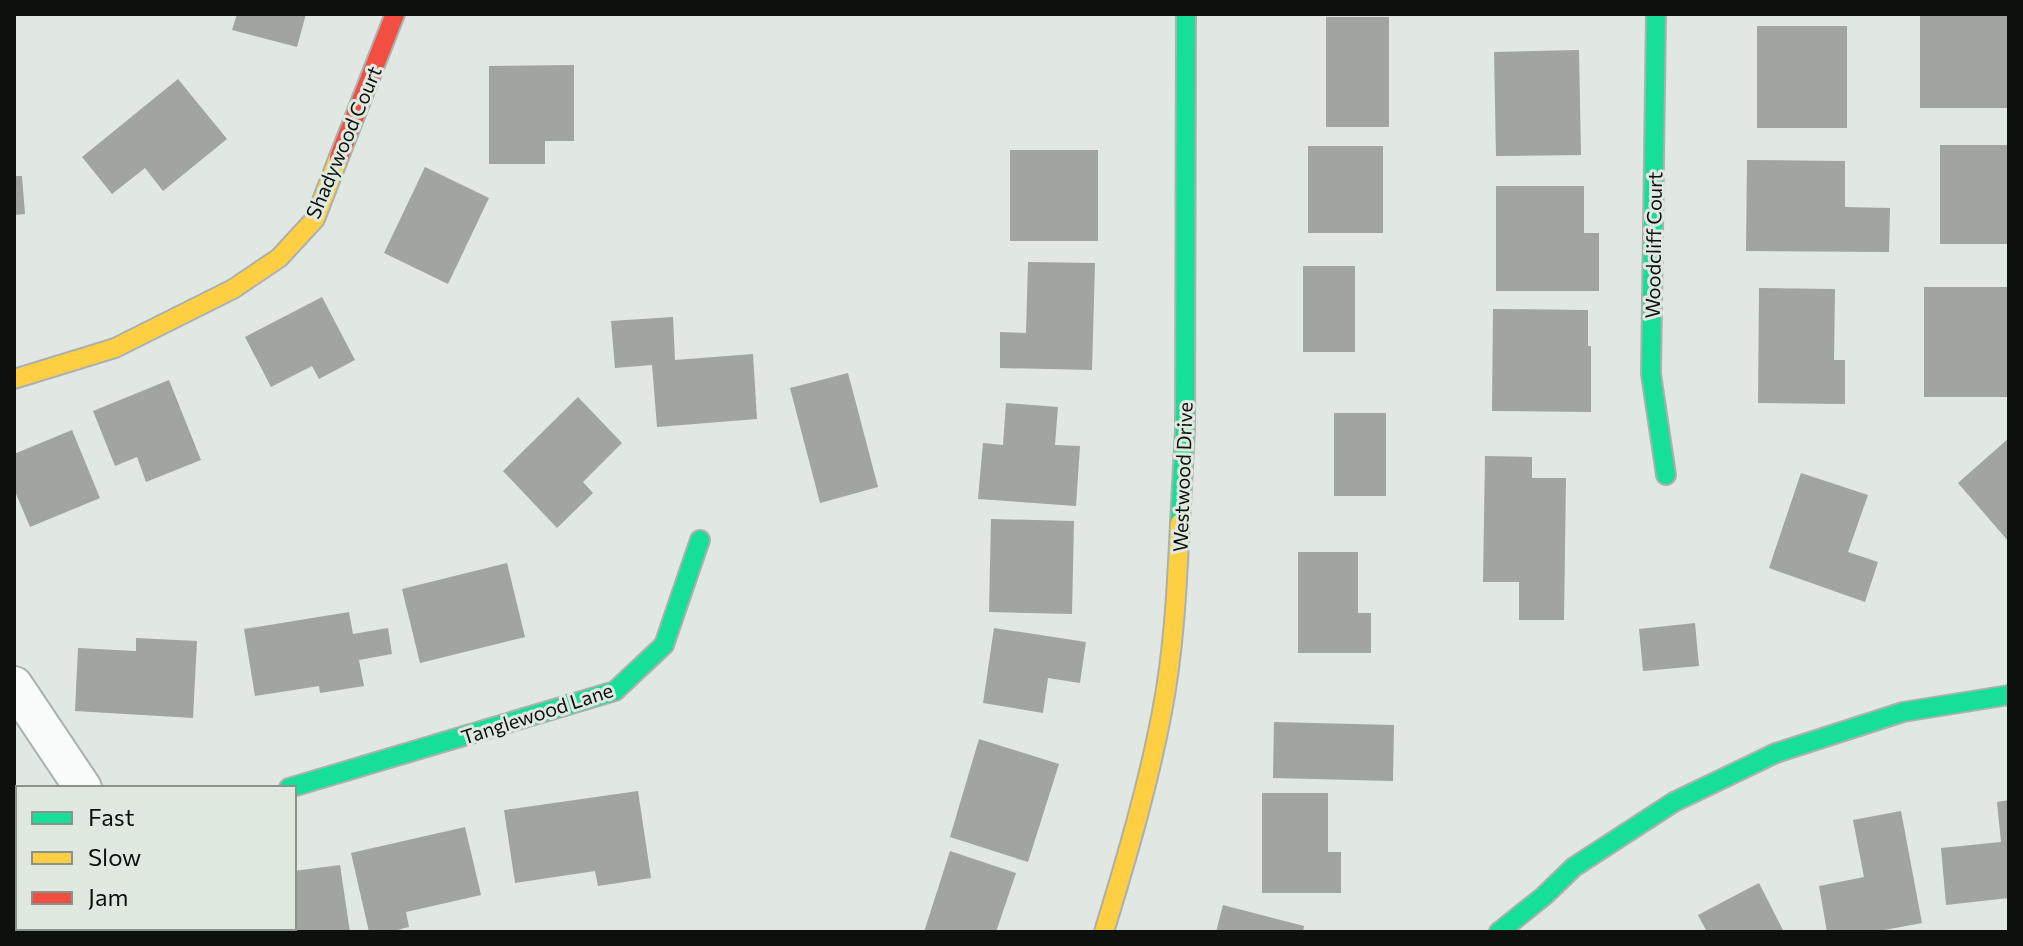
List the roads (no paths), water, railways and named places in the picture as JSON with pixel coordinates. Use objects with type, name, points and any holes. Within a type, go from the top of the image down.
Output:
[{"type":"street","name":"Shadywood Court","points":[[14,379],[115,348],[233,289],[279,258],[315,219],[395,14]]},
{"type":"street","name":"Westwood Drive","points":[[1104,932],[1125,863],[1162,713],[1176,610],[1185,429],[1186,14]]},
{"type":"street","name":"Woodcliff Court","points":[[1656,14],[1651,374],[1666,475]]},
{"type":"street","name":"Tanglewood Lane","points":[[296,786],[615,691],[664,645],[700,540]]},
{"type":"street","points":[[14,685],[82,786]]},
{"type":"street","points":[[1499,932],[1574,867],[1674,802],[1776,753],[1903,712],[2009,695]]}]
